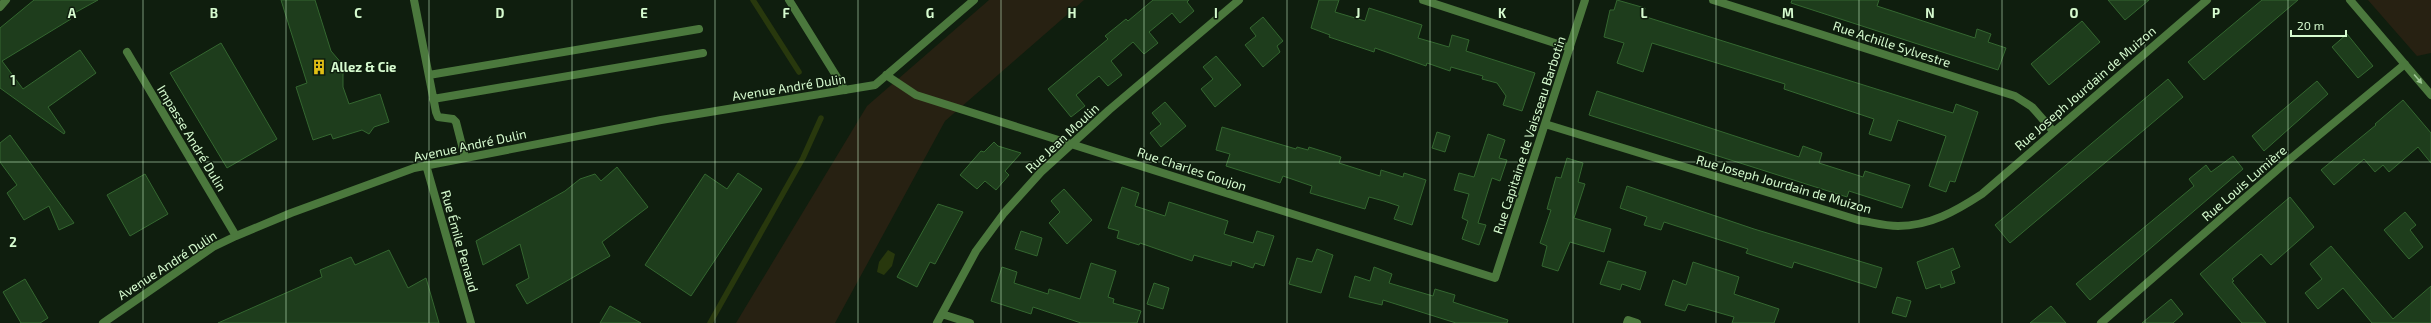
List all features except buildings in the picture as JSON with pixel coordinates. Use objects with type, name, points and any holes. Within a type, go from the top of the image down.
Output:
[{"type":"street","points":[[0,7],[6,0]]},
{"type":"street","points":[[414,0],[438,118],[453,119],[456,122],[465,157]]},
{"type":"street","points":[[789,0],[845,90]]},
{"type":"street","points":[[886,75],[974,0]]},
{"type":"street","name":"Rue Jean Moulin","points":[[937,323],[976,251],[1004,213],[1041,172],[1238,0]]},
{"type":"street","points":[[1423,0],[1570,48]]},
{"type":"street","name":"Rue Capitaine de Vaisseau Barbotin","points":[[1495,278],[1585,0]]},
{"type":"street","name":"Rue Achille Sylvestre","points":[[1713,0],[2015,96],[2032,107],[2053,131]]},
{"type":"street","name":"Rue Joseph Jourdain de Muizon","points":[[1545,124],[1858,220],[1897,226],[1922,224],[1954,212],[1982,194],[2206,0]]},
{"type":"street","points":[[2350,0],[2431,95]]},
{"type":"street","points":[[429,75],[699,29]]},
{"type":"street","name":"Impasse André Dulin","points":[[127,52],[236,236]]},
{"type":"street","points":[[433,99],[703,53]]},
{"type":"street","name":"Rue Louis Lumière","points":[[2101,323],[2284,164],[2405,64]]},
{"type":"street","name":"Avenue André Dulin","points":[[103,323],[213,247],[291,213],[426,165],[661,120],[875,85],[886,75]]},
{"type":"street","name":"Rue Charles Goujon","points":[[886,75],[916,94],[1495,278]]},
{"type":"street","name":"Rue Émile Penaud","points":[[426,165],[471,323]]},
{"type":"street","points":[[942,314],[970,323]]},
{"type":"street","points":[[1628,322],[1637,323]]},
{"type":"shaded area","points":[[989,0],[1084,0],[945,121],[835,323],[736,323],[867,106]]},
{"type":"shaded area","points":[[2368,0],[2431,0],[2431,53],[2417,56]]},
{"type":"shaded area","points":[[888,250],[895,254],[892,266],[884,275],[877,272],[879,262]]},
{"type":"waterway","points":[[753,0],[799,72]]},
{"type":"waterway","points":[[710,323],[803,158],[821,118]]},
{"type":"place","name":"Allez & Cie","points":[[319,67]]}]
